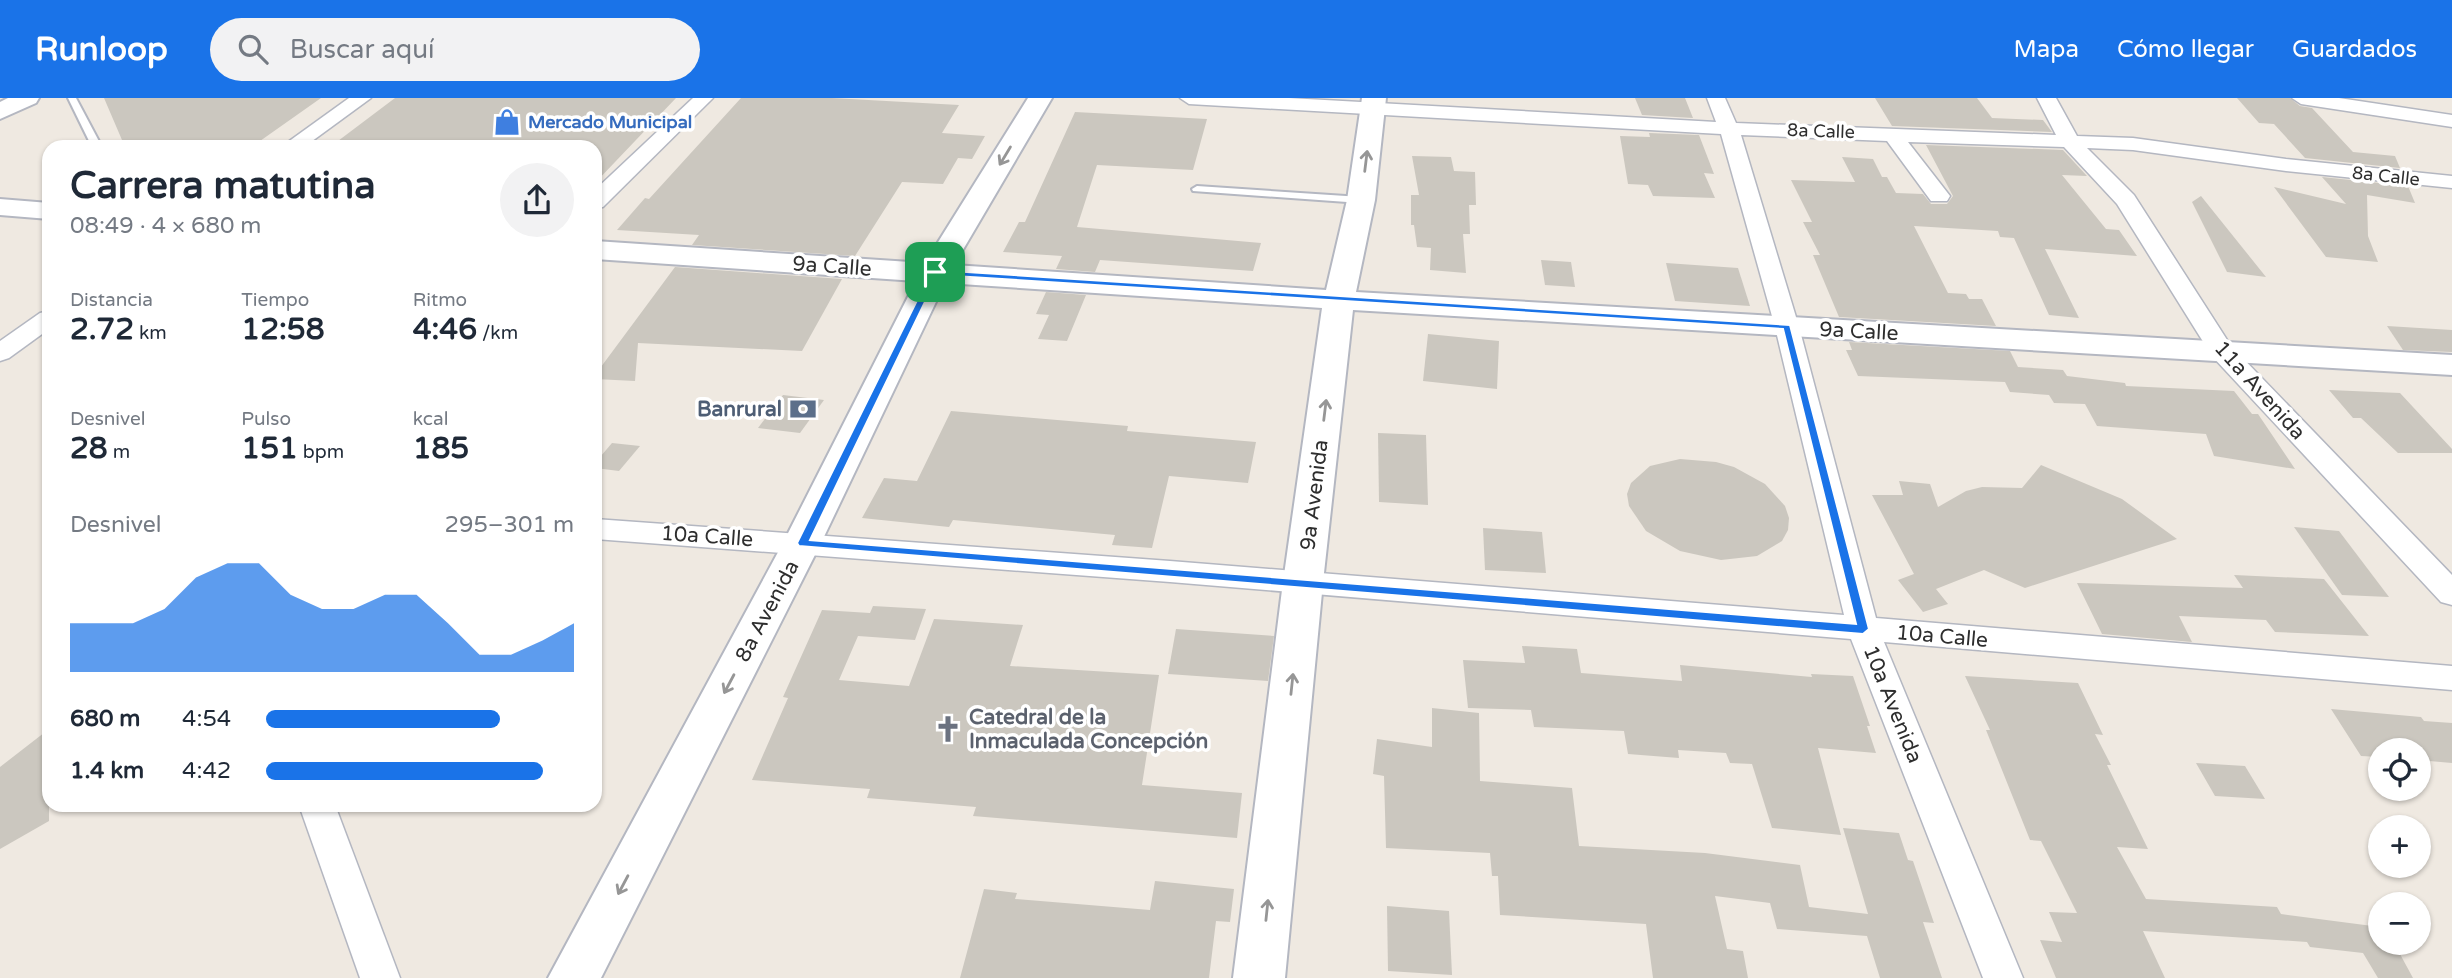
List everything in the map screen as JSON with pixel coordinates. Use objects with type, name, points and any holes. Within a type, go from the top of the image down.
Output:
[{"type":"street","points":[[0,112],[27,98]]},
{"type":"street","points":[[302,140],[362,98]]},
{"type":"street","points":[[602,195],[704,98]]},
{"type":"street","name":"8a Avenida","points":[[574,978],[803,543],[935,272],[1040,98]]},
{"type":"street","name":"8a Calle","points":[[1189,98],[1374,103],[1729,128],[2133,144],[2323,169],[2452,182]]},
{"type":"street","name":"10a Avenida","points":[[1716,98],[1729,128],[1787,327],[1863,629],[2003,978]]},
{"type":"street","name":"11a Avenida","points":[[2046,98],[2069,141],[2126,200],[2221,351],[2452,594]]},
{"type":"street","points":[[2301,98],[2452,121]]},
{"type":"street","name":"9a Avenida","points":[[1259,978],[1303,582],[1339,300],[1361,200],[1374,103]]},
{"type":"street","points":[[1891,133],[1939,196]]},
{"type":"street","points":[[0,207],[42,210]]},
{"type":"street","name":"9a Calle","points":[[602,250],[1339,300],[2452,365]]},
{"type":"street","points":[[0,353],[42,323]]},
{"type":"street","name":"10a Calle","points":[[602,529],[1303,582],[2452,678]]},
{"type":"street","points":[[320,812],[380,978]]},
{"type":"lane","points":[[72,98],[93,140]]},
{"type":"lane","points":[[1197,189],[1361,200]]},
{"type":"building","points":[[104,98],[321,98],[262,140],[122,140]]},
{"type":"building","name":"Mercado Municipal","points":[[395,98],[676,98],[602,176],[602,140],[339,140]]},
{"type":"building","points":[[741,98],[832,98],[959,105],[942,133],[985,136],[972,159],[958,158],[943,184],[902,182],[855,256],[692,245],[699,235],[617,230]]},
{"type":"building","points":[[1635,98],[1685,98],[1693,118],[1642,115]]},
{"type":"building","points":[[1875,98],[1977,98],[1992,118],[2043,120],[2052,132],[1892,126]]},
{"type":"building","points":[[2237,98],[2290,98],[2300,106],[2312,108],[2353,152],[2395,156],[2400,168],[2305,158],[2274,124],[2259,123]]},
{"type":"building","points":[[1075,112],[1207,119],[1193,170],[1097,165],[1077,227],[1261,243],[1253,271],[1100,260],[1095,272],[1056,269],[1062,256],[1003,252],[1019,222],[1025,222]]},
{"type":"building","points":[[1649,133],[1699,135],[1714,174],[1704,173],[1715,198],[1653,196],[1648,185],[1628,184],[1620,136],[1650,137]]},
{"type":"building","points":[[1926,145],[2063,150],[2087,176],[2062,175],[2106,229],[2119,230],[2137,256],[2045,249],[2079,318],[2049,315],[2014,238],[2000,237],[1998,231],[1914,226],[1948,293],[1966,294],[1969,299],[1982,299],[1996,326],[1839,317],[1813,255],[1820,255],[1803,222],[1812,222],[1791,180],[1855,182],[1842,157],[1873,159],[1882,177],[1887,177],[1896,193],[1923,194],[1931,204],[1947,204],[1953,196]]},
{"type":"building","points":[[1412,156],[1451,157],[1454,171],[1475,172],[1476,205],[1469,205],[1470,234],[1463,234],[1466,273],[1430,270],[1431,248],[1417,247],[1414,225],[1411,225],[1411,195],[1419,195]]},
{"type":"building","points":[[2322,177],[2408,186],[2415,203],[2367,195],[2368,236],[2378,262],[2326,257],[2274,187],[2346,204]]},
{"type":"building","points":[[2201,196],[2266,277],[2227,272],[2192,202]]},
{"type":"building","points":[[1541,260],[1571,262],[1575,287],[1545,285]]},
{"type":"building","points":[[1666,263],[1738,268],[1750,306],[1675,301]]},
{"type":"building","points":[[675,267],[842,279],[802,351],[638,343],[635,381],[602,379],[602,366]]},
{"type":"building","points":[[1046,292],[1086,295],[1067,341],[1038,339],[1049,315],[1036,314]]},
{"type":"building","points":[[2387,326],[2452,330],[2452,352],[2403,350]]},
{"type":"building","points":[[1428,334],[1499,341],[1497,389],[1423,381]]},
{"type":"building","points":[[1849,342],[2010,351],[2018,367],[2063,370],[2067,376],[2125,383],[2126,386],[2234,391],[2252,414],[2258,414],[2295,469],[2214,456],[2206,434],[2097,426],[2085,404],[2054,403],[2049,395],[2010,392],[2005,382],[1858,376],[1846,350],[1852,350]]},
{"type":"building","points":[[2329,390],[2400,393],[2452,449],[2452,453],[2398,453],[2361,418],[2353,418]]},
{"type":"building","points":[[783,395],[824,400],[800,433],[758,428]]},
{"type":"building","points":[[951,411],[1128,426],[1127,431],[1256,442],[1248,483],[1169,476],[1152,548],[1112,545],[1115,535],[953,520],[949,527],[862,518],[884,478],[917,481]]},
{"type":"building","points":[[1378,433],[1426,435],[1428,505],[1379,502]]},
{"type":"building","points":[[612,443],[640,446],[619,471],[602,469],[602,455]]},
{"type":"building","points":[[1680,459],[1716,462],[1734,467],[1765,484],[1785,506],[1789,518],[1788,530],[1782,541],[1757,556],[1721,560],[1680,551],[1646,531],[1629,506],[1627,494],[1631,483],[1650,466]]},
{"type":"building","points":[[2041,465],[2122,499],[2177,539],[2025,588],[1984,570],[1936,589],[1948,604],[1923,612],[1898,580],[1914,574],[1872,495],[1903,495],[1899,481],[1930,484],[1938,507],[1966,491],[1982,487],[2022,488]]},
{"type":"building","points":[[2294,527],[2339,531],[2389,597],[2342,595]]},
{"type":"building","points":[[1483,528],[1542,532],[1546,573],[1485,570]]},
{"type":"building","points":[[2234,575],[2324,579],[2369,636],[2275,632],[2266,620],[2179,616],[2192,642],[2102,634],[2077,583],[2243,588]]},
{"type":"building","points":[[873,606],[926,609],[915,640],[858,636],[839,680],[909,686],[934,619],[1023,625],[1010,666],[1159,675],[1142,785],[1242,793],[1237,838],[973,816],[976,807],[867,798],[870,789],[752,780],[788,698],[783,697],[822,610],[870,613]]},
{"type":"building","points":[[1176,629],[1274,636],[1268,681],[1168,674]]},
{"type":"building","points":[[1522,646],[1577,649],[1581,673],[1682,681],[1680,665],[1812,677],[1811,674],[1853,676],[1876,753],[1818,748],[1841,835],[1772,828],[1752,764],[1730,763],[1726,753],[1678,750],[1679,758],[1628,754],[1624,731],[1534,727],[1531,710],[1468,708],[1463,660],[1525,663]]},
{"type":"building","points":[[1965,676],[2078,683],[2103,735],[2095,734],[2111,765],[2107,765],[2148,849],[2117,847],[2146,899],[2277,907],[2281,914],[2368,925],[2368,955],[2401,955],[2413,978],[2378,978],[2363,953],[2310,947],[2307,942],[2143,931],[2165,978],[2056,978],[2040,940],[2062,942],[2049,912],[2077,913],[2041,841],[2030,840],[1986,730],[1990,730]]},
{"type":"building","points":[[1432,708],[1479,713],[1480,781],[1572,788],[1579,846],[1705,853],[1800,865],[1809,907],[1868,914],[1843,828],[1899,833],[1908,860],[1913,861],[1934,923],[1923,922],[1942,978],[1880,978],[1867,936],[1777,929],[1770,903],[1715,896],[1727,949],[1743,951],[1748,978],[1653,978],[1646,924],[1500,915],[1498,876],[1492,876],[1490,853],[1386,848],[1384,776],[1373,774],[1377,739],[1432,747]]},
{"type":"building","points":[[2331,709],[2421,717],[2424,721],[2452,723],[2452,763],[2431,761],[2431,738],[2368,738],[2368,756],[2361,756]]},
{"type":"building","points":[[42,734],[42,812],[49,812],[49,821],[0,849],[0,767]]},
{"type":"building","points":[[2196,763],[2245,766],[2265,799],[2215,796]]},
{"type":"building","points":[[1155,881],[1234,889],[1230,922],[1216,921],[1209,978],[960,978],[984,889],[1017,893],[1015,899],[1150,910]]},
{"type":"building","points":[[1387,906],[1449,911],[1452,975],[1388,971]]},
{"type":"place","name":"Mercado Municipal","points":[[507,122]]},
{"type":"place","name":"Banrural","points":[[803,409]]},
{"type":"place","name":"Catedral de la Inmaculada Concepción","points":[[948,729]]},
{"type":"route","points":[[935,272],[1787,327],[1863,629],[803,543],[935,272]]}]
